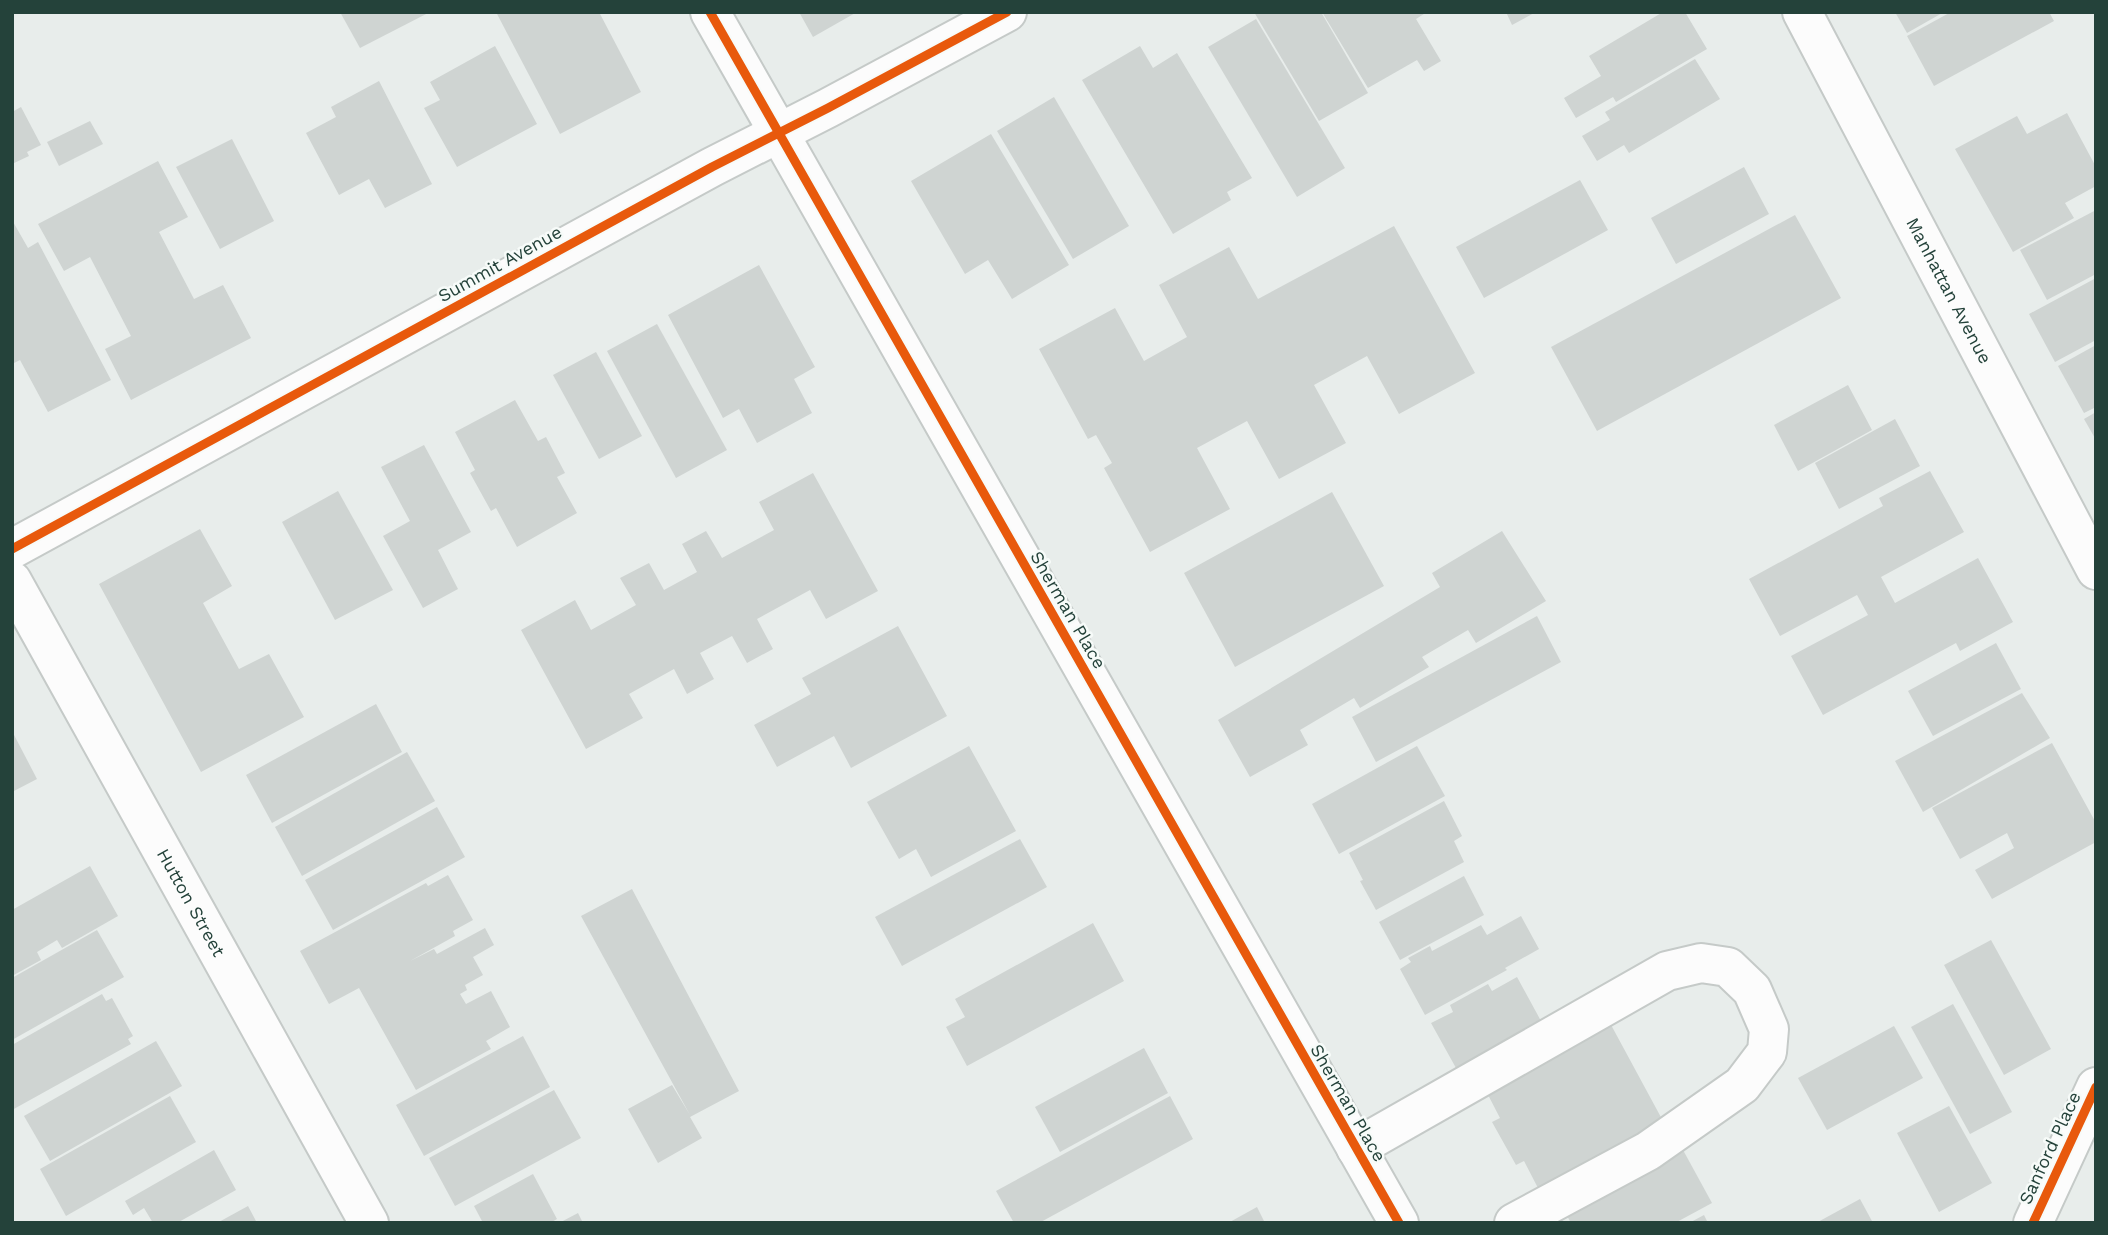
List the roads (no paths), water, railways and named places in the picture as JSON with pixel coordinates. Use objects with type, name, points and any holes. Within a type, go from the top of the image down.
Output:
[{"type":"street","name":"Sherman Place","points":[[710,12],[1399,1223]]},
{"type":"street","name":"Summit Avenue","points":[[12,549],[778,133],[1007,12]]},
{"type":"street","name":"Manhattan Avenue","points":[[1802,12],[2096,570]]},
{"type":"street","name":"Hutton Street","points":[[12,581],[369,1223]]},
{"type":"street","points":[[1356,1148],[1667,971],[1701,963],[1728,967],[1752,990],[1769,1028],[1767,1052],[1742,1085],[1648,1151],[1514,1223]]},
{"type":"street","name":"Sanford Place","points":[[2033,1223],[2096,1087]]}]
